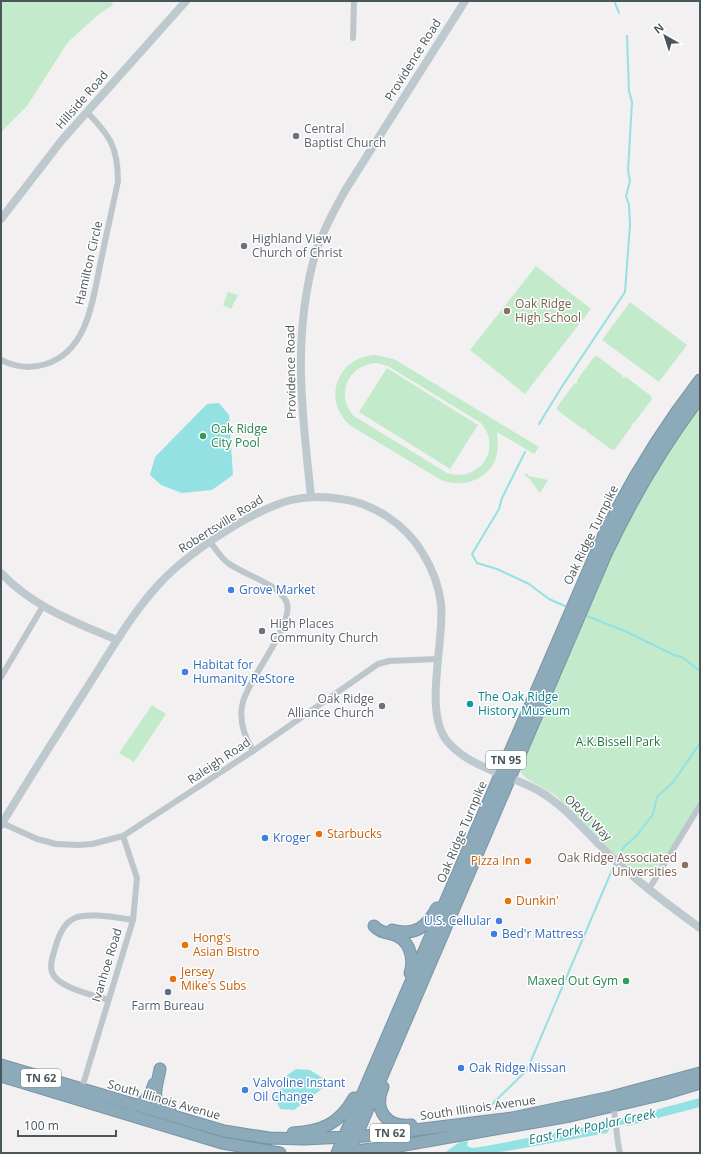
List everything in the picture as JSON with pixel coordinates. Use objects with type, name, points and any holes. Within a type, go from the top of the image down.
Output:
[{"type":"highway","name":"Oak Ridge Turnpike","points":[[337,1153],[350,1137],[396,1044],[607,528],[643,462],[670,420],[700,380]]},
{"type":"highway","name":"Oak Ridge Turnpike","points":[[349,1152],[350,1137],[390,1030],[470,846],[505,776],[619,526],[652,467],[700,397]]},
{"type":"highway","points":[[249,1135],[266,1131],[308,1132],[321,1129],[332,1124],[346,1111],[390,1030],[412,961],[408,948],[402,939],[378,931],[374,926],[405,933],[416,931],[426,924],[435,912],[451,877],[470,846]]},
{"type":"highway","points":[[396,1044],[390,1069],[379,1096],[379,1104],[386,1117],[392,1123],[403,1126],[434,1122],[454,1126]]},
{"type":"highway","name":"South Illinois Avenue","points":[[1,1065],[80,1095],[133,1105],[224,1131],[249,1135],[304,1139],[350,1137],[512,1118],[569,1107],[700,1074]]},
{"type":"highway","points":[[133,1105],[140,1104],[147,1100],[160,1069],[155,1094],[156,1102],[161,1107],[197,1119],[224,1131]]},
{"type":"highway","name":"TN 62","points":[[1,1076],[80,1095],[216,1141],[256,1151],[280,1153]]},
{"type":"highway","name":"South Illinois Avenue","points":[[349,1152],[393,1148],[570,1116],[614,1110],[700,1083]]},
{"type":"highway","name":"TN 62","points":[[332,1153],[349,1152]]},
{"type":"street","name":"Hillside Road","points":[[1,218],[42,164],[186,1]]},
{"type":"street","points":[[353,38],[354,1]]},
{"type":"street","name":"Providence Road","points":[[311,496],[303,425],[300,350],[305,298],[315,255],[331,216],[346,189],[465,1]]},
{"type":"street","name":"Hamilton Circle","points":[[1,360],[17,366],[33,367],[54,361],[75,344],[87,323],[118,181],[118,160],[111,141],[87,112]]},
{"type":"street","name":"Robertsville Road","points":[[2,824],[33,771],[137,610],[161,582],[184,560],[210,542],[276,504],[311,496],[348,500],[374,509],[398,524],[420,548],[438,585],[441,602],[442,618],[438,659],[436,707],[442,733],[447,741],[464,756],[505,776]]},
{"type":"street","points":[[210,542],[228,563],[282,593],[288,603],[288,613],[279,635],[243,702],[242,728],[253,751]]},
{"type":"street","points":[[1,573],[26,596],[42,606],[118,640]]},
{"type":"street","points":[[1,677],[42,606]]},
{"type":"street","name":"Raleigh Road","points":[[2,824],[37,839],[56,844],[78,846],[123,836],[253,751],[378,664],[389,661],[438,659]]},
{"type":"street","name":"ORAU Way","points":[[505,776],[547,797],[618,864],[700,928]]},
{"type":"street","points":[[649,889],[700,805]]},
{"type":"street","name":"Ivanhoe Road","points":[[80,1095],[133,920],[137,878],[123,836]]},
{"type":"street","points":[[108,1000],[66,986],[55,978],[51,966],[58,941],[67,923],[75,918],[88,915],[133,920]]},
{"type":"street","points":[[614,1110],[618,1128],[616,1135],[620,1153]]},
{"type":"green space","points":[[1,1],[111,1],[113,5],[98,15],[68,42],[27,106],[1,132]]},
{"type":"green space","points":[[536,266],[591,309],[525,394],[470,350]]},
{"type":"green space","points":[[228,292],[238,295],[231,309],[223,305]]},
{"type":"green space","points":[[630,302],[687,345],[659,382],[602,340]]},
{"type":"green space","points":[[376,355],[394,359],[539,447],[534,454],[497,432],[497,454],[494,463],[483,476],[475,480],[459,483],[441,480],[351,426],[342,416],[337,404],[335,393],[338,382],[343,371],[351,363],[362,357]],"holes":[[[377,363],[388,366],[481,423],[487,433],[489,443],[488,453],[484,462],[478,468],[469,473],[459,475],[447,473],[354,416],[348,408],[345,399],[345,390],[352,375],[367,365]]]},
{"type":"green space","points":[[597,356],[622,375],[623,378],[626,377],[651,396],[652,399],[634,423],[631,423],[632,426],[615,449],[612,450],[586,431],[586,429],[583,429],[557,410],[557,407],[574,384],[577,383],[577,380],[594,357]]},
{"type":"green space","points":[[387,368],[478,425],[450,469],[359,412]]},
{"type":"green space","name":"A.K.Bissell Park","points":[[700,403],[700,799],[659,869],[653,875],[640,875],[620,859],[555,795],[527,779],[521,773],[519,764],[623,525],[654,469]]},
{"type":"green space","points":[[527,473],[529,476],[548,480],[540,493],[528,477],[524,476]]},
{"type":"green space","points":[[152,705],[166,714],[134,762],[119,753]]},
{"type":"water","name":"Oak Ridge City Pool","points":[[219,403],[229,415],[233,475],[212,490],[182,493],[161,485],[150,475],[155,457],[207,404]]},
{"type":"water","points":[[296,1069],[310,1070],[324,1079],[323,1088],[294,1110],[280,1109],[275,1098],[286,1076]]},
{"type":"water","name":"East Fork Poplar Creek","points":[[700,1098],[700,1107],[627,1126],[625,1124],[611,1127],[607,1133],[495,1153],[444,1153],[460,1142],[468,1141],[467,1146],[472,1148],[486,1146],[606,1123]]},
{"type":"waterway","points":[[615,3],[619,13]]},
{"type":"waterway","points":[[539,424],[625,292],[630,225],[629,205],[626,196],[630,181],[628,171],[632,102],[629,91],[627,36]]},
{"type":"waterway","points":[[525,452],[502,498],[499,509],[472,554],[477,563],[497,569],[529,584],[549,599],[565,606]]},
{"type":"waterway","points":[[587,616],[627,632],[676,656],[682,657],[700,671]]},
{"type":"waterway","points":[[617,859],[624,847],[638,834],[653,814],[657,797],[674,781],[700,743]]},
{"type":"waterway","points":[[485,1111],[527,1070],[615,863]]},
{"type":"place","name":"Central Baptist Church","points":[[296,136]]},
{"type":"place","name":"Highland View Church of Christ","points":[[244,246]]},
{"type":"place","name":"Oak Ridge High School","points":[[507,311]]},
{"type":"place","name":"Oak Ridge City Pool","points":[[203,436]]},
{"type":"place","name":"Grove Market","points":[[231,590]]},
{"type":"place","name":"High Places Community Church","points":[[262,631]]},
{"type":"place","name":"Habitat for Humanity ReStore","points":[[185,672]]},
{"type":"place","name":"The Oak Ridge History Museum","points":[[470,704]]},
{"type":"place","name":"Oak Ridge Alliance Church","points":[[382,706]]},
{"type":"place","name":"Starbucks","points":[[319,834]]},
{"type":"place","name":"Kroger","points":[[265,838]]},
{"type":"place","name":"Pizza Inn","points":[[528,861]]},
{"type":"place","name":"Oak Ridge Associated Universities","points":[[685,865]]},
{"type":"place","name":"Dunkin'","points":[[508,901]]},
{"type":"place","name":"U.S. Cellular","points":[[499,921]]},
{"type":"place","name":"Bed'r Mattress","points":[[494,934]]},
{"type":"place","name":"Hong's Asian Bistro","points":[[185,945]]},
{"type":"place","name":"Jersey Mike's Subs","points":[[173,979]]},
{"type":"place","name":"Maxed Out Gym","points":[[626,981]]},
{"type":"place","name":"Farm Bureau","points":[[168,992]]},
{"type":"place","name":"Oak Ridge Nissan","points":[[461,1068]]},
{"type":"place","name":"Valvoline Instant Oil Change","points":[[245,1090]]}]
